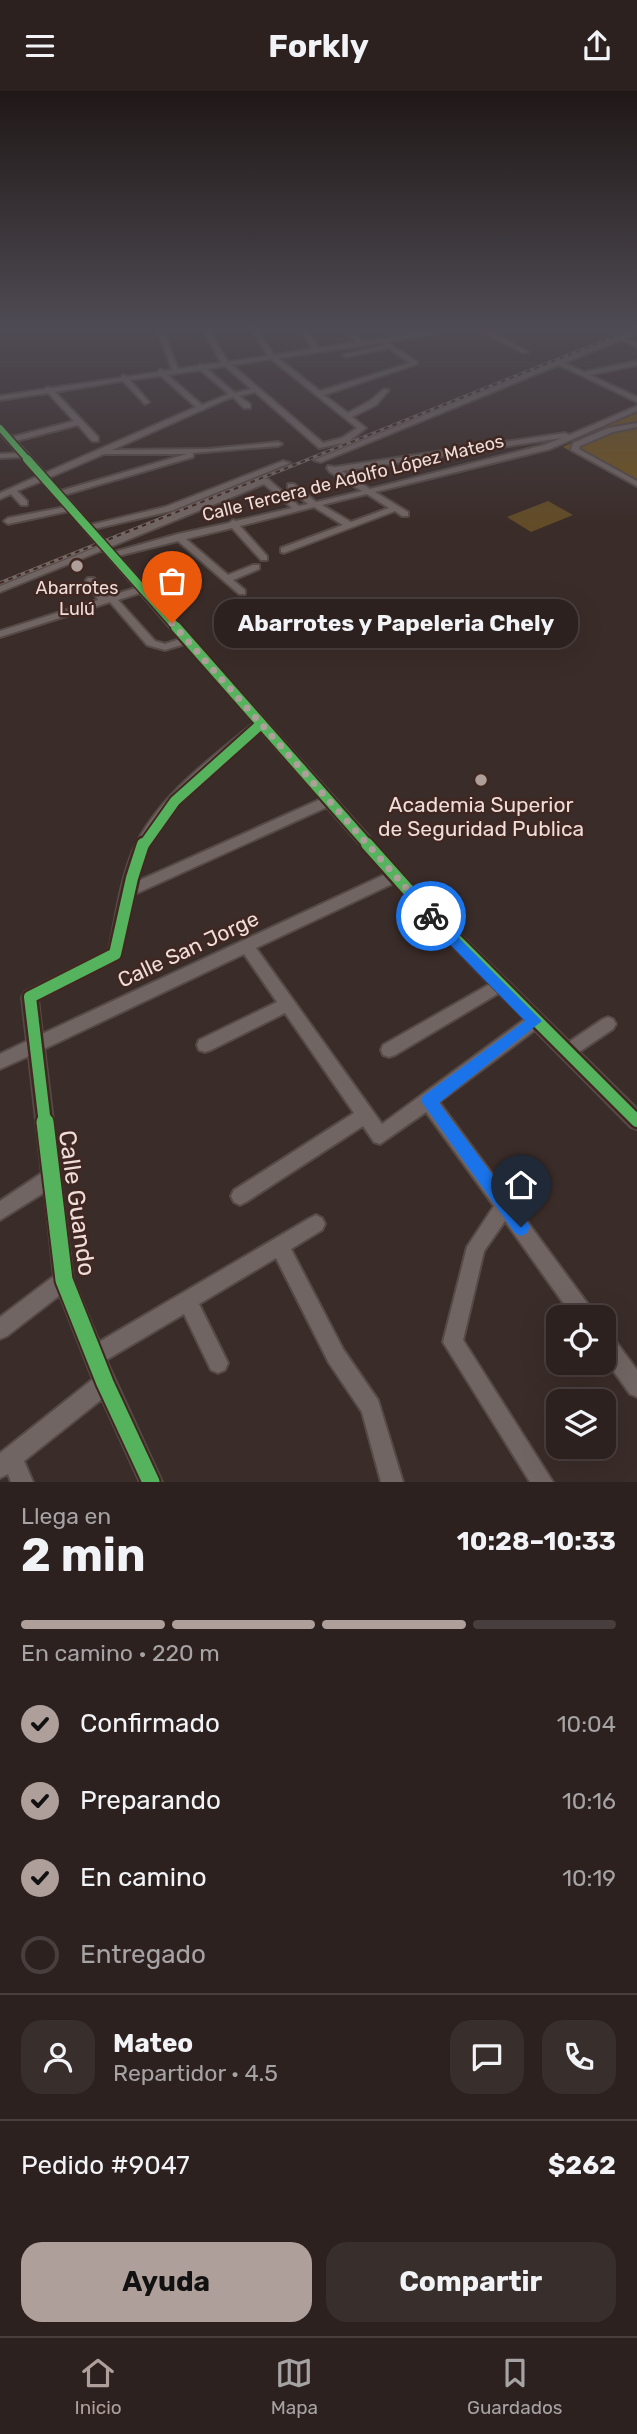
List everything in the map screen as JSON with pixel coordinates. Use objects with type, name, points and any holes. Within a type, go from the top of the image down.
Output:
[{"type":"street","points":[[0,398],[22,394]]},
{"type":"street","points":[[53,394],[95,439]]},
{"type":"street","points":[[137,394],[145,403]]},
{"type":"street","points":[[185,394],[200,407]]},
{"type":"street","points":[[0,496],[233,394],[247,406]]},
{"type":"street","points":[[262,394],[322,446],[345,440],[362,428],[321,395]]},
{"type":"street","points":[[321,395],[326,394]]},
{"type":"street","points":[[348,416],[373,403],[382,394]]},
{"type":"street","points":[[405,514],[318,460],[483,394]]},
{"type":"street","name":"Calle Tercera de Adolfo López Mateos","points":[[108,551],[316,506],[547,447],[637,408]]},
{"type":"street","points":[[11,440],[80,422]]},
{"type":"street","points":[[637,425],[611,429],[576,445],[575,450],[637,484]]},
{"type":"street","points":[[0,428],[395,876],[499,986],[637,1121]]},
{"type":"street","points":[[333,470],[577,433]]},
{"type":"street","points":[[100,452],[208,450],[278,443]]},
{"type":"street","points":[[58,494],[208,450]]},
{"type":"street","points":[[0,456],[23,455]]},
{"type":"street","points":[[88,528],[169,509],[286,463]]},
{"type":"street","points":[[375,463],[393,473]]},
{"type":"street","points":[[0,589],[108,551],[265,481],[298,509]]},
{"type":"street","points":[[291,486],[316,506],[351,526]]},
{"type":"street","points":[[12,491],[24,503]]},
{"type":"street","points":[[8,520],[71,508]]},
{"type":"street","points":[[284,549],[396,508]]},
{"type":"street","points":[[233,523],[264,558]]},
{"type":"street","points":[[178,537],[242,592]]},
{"type":"street","points":[[227,579],[256,566]]},
{"type":"street","points":[[91,580],[108,600],[158,647],[187,641]]},
{"type":"street","points":[[0,634],[142,589]]},
{"type":"street","points":[[130,891],[139,851],[169,808],[220,756],[261,725]]},
{"type":"street","points":[[130,891],[329,801]]},
{"type":"street","name":"Calle San Jorge","points":[[0,1062],[395,876]]},
{"type":"street","name":"Calle Guando","points":[[130,891],[115,954],[30,997],[64,1280],[105,1383],[151,1482]]},
{"type":"street","points":[[246,945],[380,1136],[535,1021]]},
{"type":"street","points":[[389,1050],[499,986]]},
{"type":"street","points":[[205,1045],[287,1005]]},
{"type":"street","points":[[567,1052],[608,1024]]},
{"type":"street","points":[[428,1101],[577,1305]]},
{"type":"street","points":[[240,1196],[365,1115]]},
{"type":"street","points":[[0,1211],[51,1178]]},
{"type":"street","points":[[505,1205],[476,1247],[453,1342],[542,1482]]},
{"type":"street","points":[[94,1356],[316,1224]]},
{"type":"street","points":[[279,1245],[336,1356],[371,1407],[393,1482]]},
{"type":"street","points":[[0,1329],[64,1280]]},
{"type":"street","points":[[188,1301],[218,1363]]},
{"type":"street","points":[[616,1358],[637,1387]]},
{"type":"street","points":[[22,1482],[6,1462],[105,1383]]},
{"type":"shaded area","points":[[637,411],[637,488],[563,447]]},
{"type":"shaded area","points":[[548,501],[573,515],[531,532],[507,517]]},
{"type":"railway","points":[[0,583],[471,394]]},
{"type":"cycle path","points":[[0,428],[426,910],[637,1121]]},
{"type":"cycle path","points":[[151,1482],[105,1383],[64,1280],[30,997],[115,954],[135,865],[147,837],[159,819],[192,783],[261,724]]},
{"type":"way so far","points":[[172,623],[431,916]]},
{"type":"place","name":"Abarrotes Lulú","points":[[77,566]]},
{"type":"place","name":"Abarrotes y Papeleria Chely","points":[[172,623]]},
{"type":"place","name":"Academia Superior de Seguridad Publica","points":[[481,780]]},
{"type":"route","points":[[431,916],[535,1021],[428,1101],[521,1227]]}]
